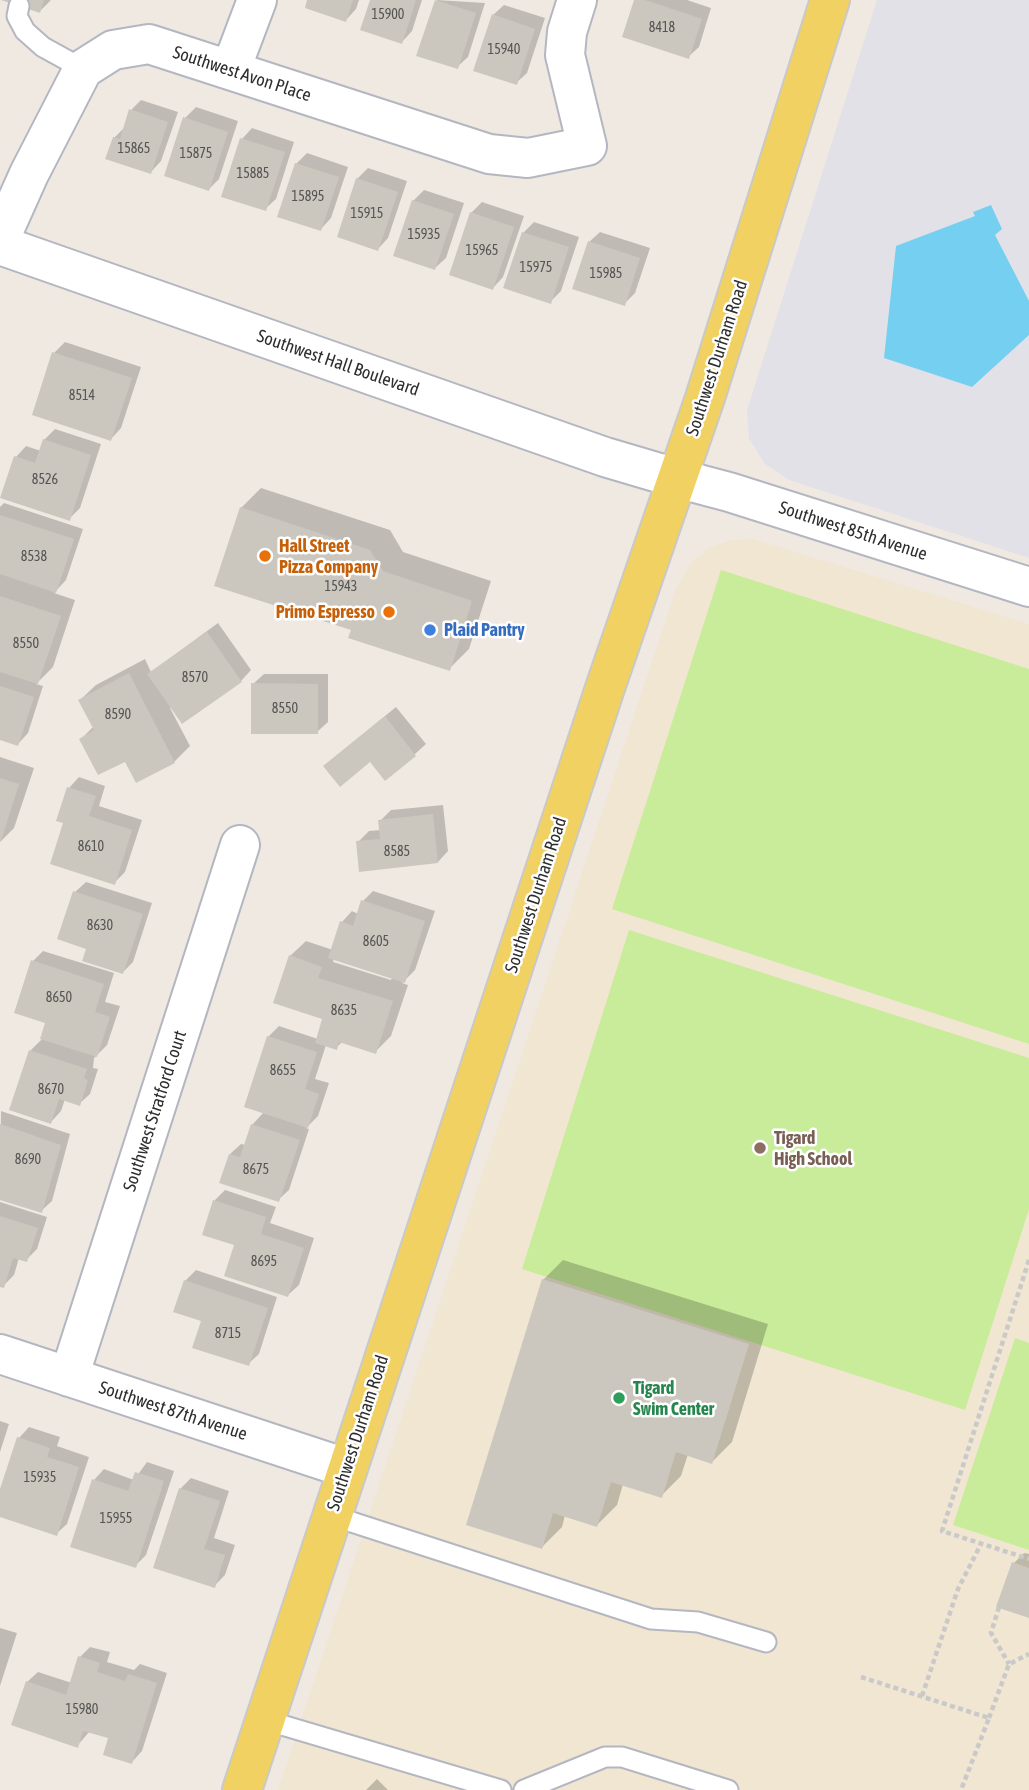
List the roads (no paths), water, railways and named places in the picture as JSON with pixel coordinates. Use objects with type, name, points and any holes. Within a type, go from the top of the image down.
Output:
[{"type":"main road","name":"Southwest Durham Road","points":[[242,1790],[330,1516],[705,398],[830,0]]},
{"type":"street","points":[[231,69],[257,0]]},
{"type":"street","name":"Southwest Avon Place","points":[[83,69],[113,50],[149,44],[489,154],[528,159],[587,146],[565,55],[567,32],[578,0]]},
{"type":"street","points":[[0,239],[29,174],[83,69]]},
{"type":"street","name":"Southwest Hall Boulevard","points":[[0,245],[605,457],[676,478]]},
{"type":"street","name":"Southwest 85th Avenue","points":[[676,478],[729,492],[1029,587]]},
{"type":"street","name":"Southwest Stratford Court","points":[[69,1377],[240,845]]},
{"type":"street","name":"Southwest 87th Avenue","points":[[0,1354],[346,1468]]},
{"type":"lane","points":[[19,6],[17,16],[25,31],[43,47],[83,69]]},
{"type":"lane","points":[[330,1516],[650,1619],[698,1622],[766,1642]]},
{"type":"lane","points":[[265,1720],[501,1790]]},
{"type":"lane","points":[[524,1790],[605,1757],[622,1757],[728,1790]]},
{"type":"water","points":[[991,205],[1002,229],[995,235],[1029,301],[1029,335],[972,387],[884,358],[896,246],[975,216],[973,212]]},
{"type":"place","name":"Hall Street Pizza Company","points":[[265,556]]},
{"type":"place","name":"Primo Espresso","points":[[389,612]]},
{"type":"place","name":"Plaid Pantry","points":[[430,630]]},
{"type":"place","name":"Tigard High School","points":[[760,1148]]},
{"type":"place","name":"Tigard Swim Center","points":[[619,1398]]}]
